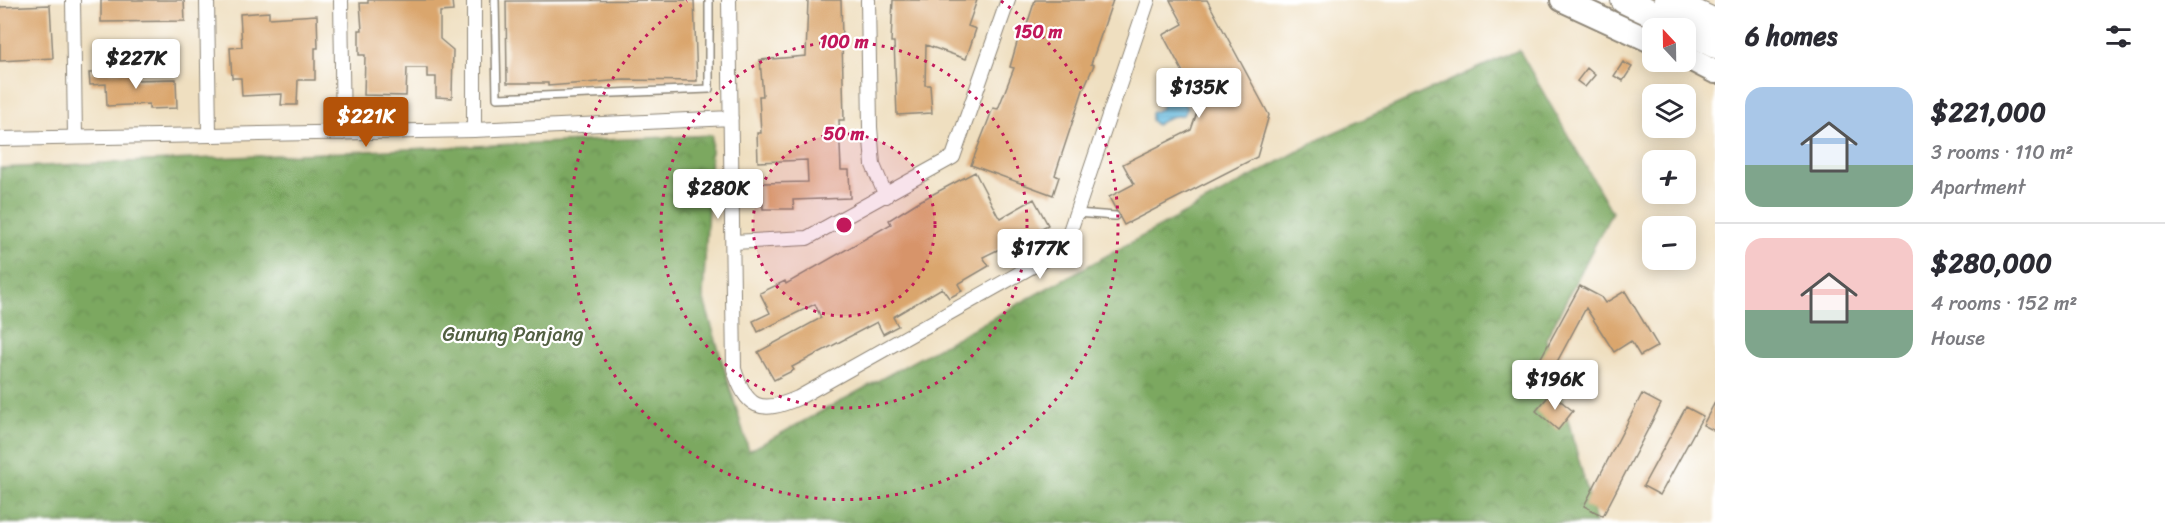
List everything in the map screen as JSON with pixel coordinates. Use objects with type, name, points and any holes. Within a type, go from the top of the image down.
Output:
[{"type":"highway","points":[[1624,0],[1661,18]]},
{"type":"highway","points":[[1667,0],[1715,22]]},
{"type":"highway","points":[[1696,35],[1715,45]]},
{"type":"main road","points":[[1562,0],[1642,37]]},
{"type":"main road","points":[[1696,62],[1715,72]]},
{"type":"street","points":[[73,0],[75,137]]},
{"type":"street","points":[[207,0],[209,134]]},
{"type":"street","points":[[341,0],[343,133]]},
{"type":"street","points":[[474,0],[474,130]]},
{"type":"street","points":[[729,0],[734,369],[739,385],[749,400],[765,408],[782,405],[798,398],[1054,254],[1067,240],[1148,0]]},
{"type":"street","points":[[868,0],[871,146],[873,165],[886,196]]},
{"type":"street","points":[[734,242],[807,238],[953,157],[1008,0]]},
{"type":"street","points":[[0,139],[474,130],[731,118]]},
{"type":"lane","points":[[495,0],[497,98],[709,89],[709,0]]},
{"type":"lane","points":[[1076,213],[1115,216]]},
{"type":"green space","name":"Gunung Panjang","points":[[1519,50],[1612,212],[1546,339],[1596,523],[0,523],[0,168],[712,135],[703,297],[749,451],[1324,137]]},
{"type":"water","points":[[1168,85],[1178,90],[1187,108],[1183,115],[1170,117],[1156,125],[1151,120],[1151,113],[1162,108],[1163,100],[1160,93],[1163,86]]},
{"type":"building","points":[[101,0],[184,0],[185,21],[101,22]]},
{"type":"building","points":[[368,0],[452,0],[453,11],[440,12],[440,39],[453,50],[452,98],[436,97],[436,77],[427,77],[427,68],[407,68],[406,96],[364,95],[365,55],[359,55],[359,30],[362,30],[360,3],[368,3]]},
{"type":"building","points":[[694,0],[697,81],[624,80],[548,86],[548,83],[507,83],[506,1]]},
{"type":"building","points":[[808,0],[841,0],[844,120],[839,120],[841,170],[849,170],[850,198],[793,200],[794,209],[763,209],[762,183],[808,182],[807,160],[758,162],[757,133],[761,133],[759,96],[763,96],[760,60],[806,56]]},
{"type":"building","points":[[893,0],[977,0],[968,26],[976,29],[966,59],[926,45],[925,85],[930,85],[932,113],[897,115],[894,42],[891,42]]},
{"type":"building","points":[[1035,0],[1113,0],[1091,64],[1094,65],[1083,90],[1055,175],[1059,177],[1053,195],[971,165],[993,108],[998,109],[1014,68],[1010,67],[1018,39],[1022,40]]},
{"type":"building","points":[[1170,0],[1207,0],[1269,115],[1257,157],[1124,225],[1109,197],[1134,184],[1123,164],[1191,130],[1200,104],[1163,35],[1183,24]]},
{"type":"building","points":[[50,5],[53,58],[0,61],[0,7]]},
{"type":"building","points":[[269,12],[269,18],[317,15],[318,48],[315,48],[315,80],[298,80],[297,105],[281,105],[282,94],[242,96],[241,78],[232,78],[230,48],[242,47],[240,14]]},
{"type":"building","points":[[1623,62],[1632,67],[1623,81],[1614,76]]},
{"type":"building","points":[[1587,68],[1595,75],[1585,87],[1577,81]]},
{"type":"building","points":[[136,71],[136,80],[176,79],[177,108],[149,109],[149,104],[107,106],[106,84],[90,85],[89,73]]},
{"type":"building","points":[[975,172],[998,216],[1001,218],[1034,199],[1048,225],[983,257],[989,266],[958,284],[962,291],[949,298],[942,288],[893,317],[898,326],[883,334],[877,322],[792,367],[794,370],[774,380],[758,352],[821,318],[815,304],[758,332],[753,321],[770,313],[760,293],[785,281],[786,284],[891,224],[889,220],[918,202]]},
{"type":"building","points":[[1580,286],[1601,297],[1605,303],[1625,291],[1658,346],[1640,356],[1631,341],[1614,352],[1586,308],[1551,373],[1537,365]]},
{"type":"building","points":[[1551,393],[1573,411],[1558,430],[1536,411]]},
{"type":"building","points":[[1642,394],[1661,404],[1603,516],[1584,506]]},
{"type":"building","points":[[1715,402],[1715,431],[1703,425]]},
{"type":"building","points":[[1686,407],[1703,416],[1660,495],[1643,486]]}]
